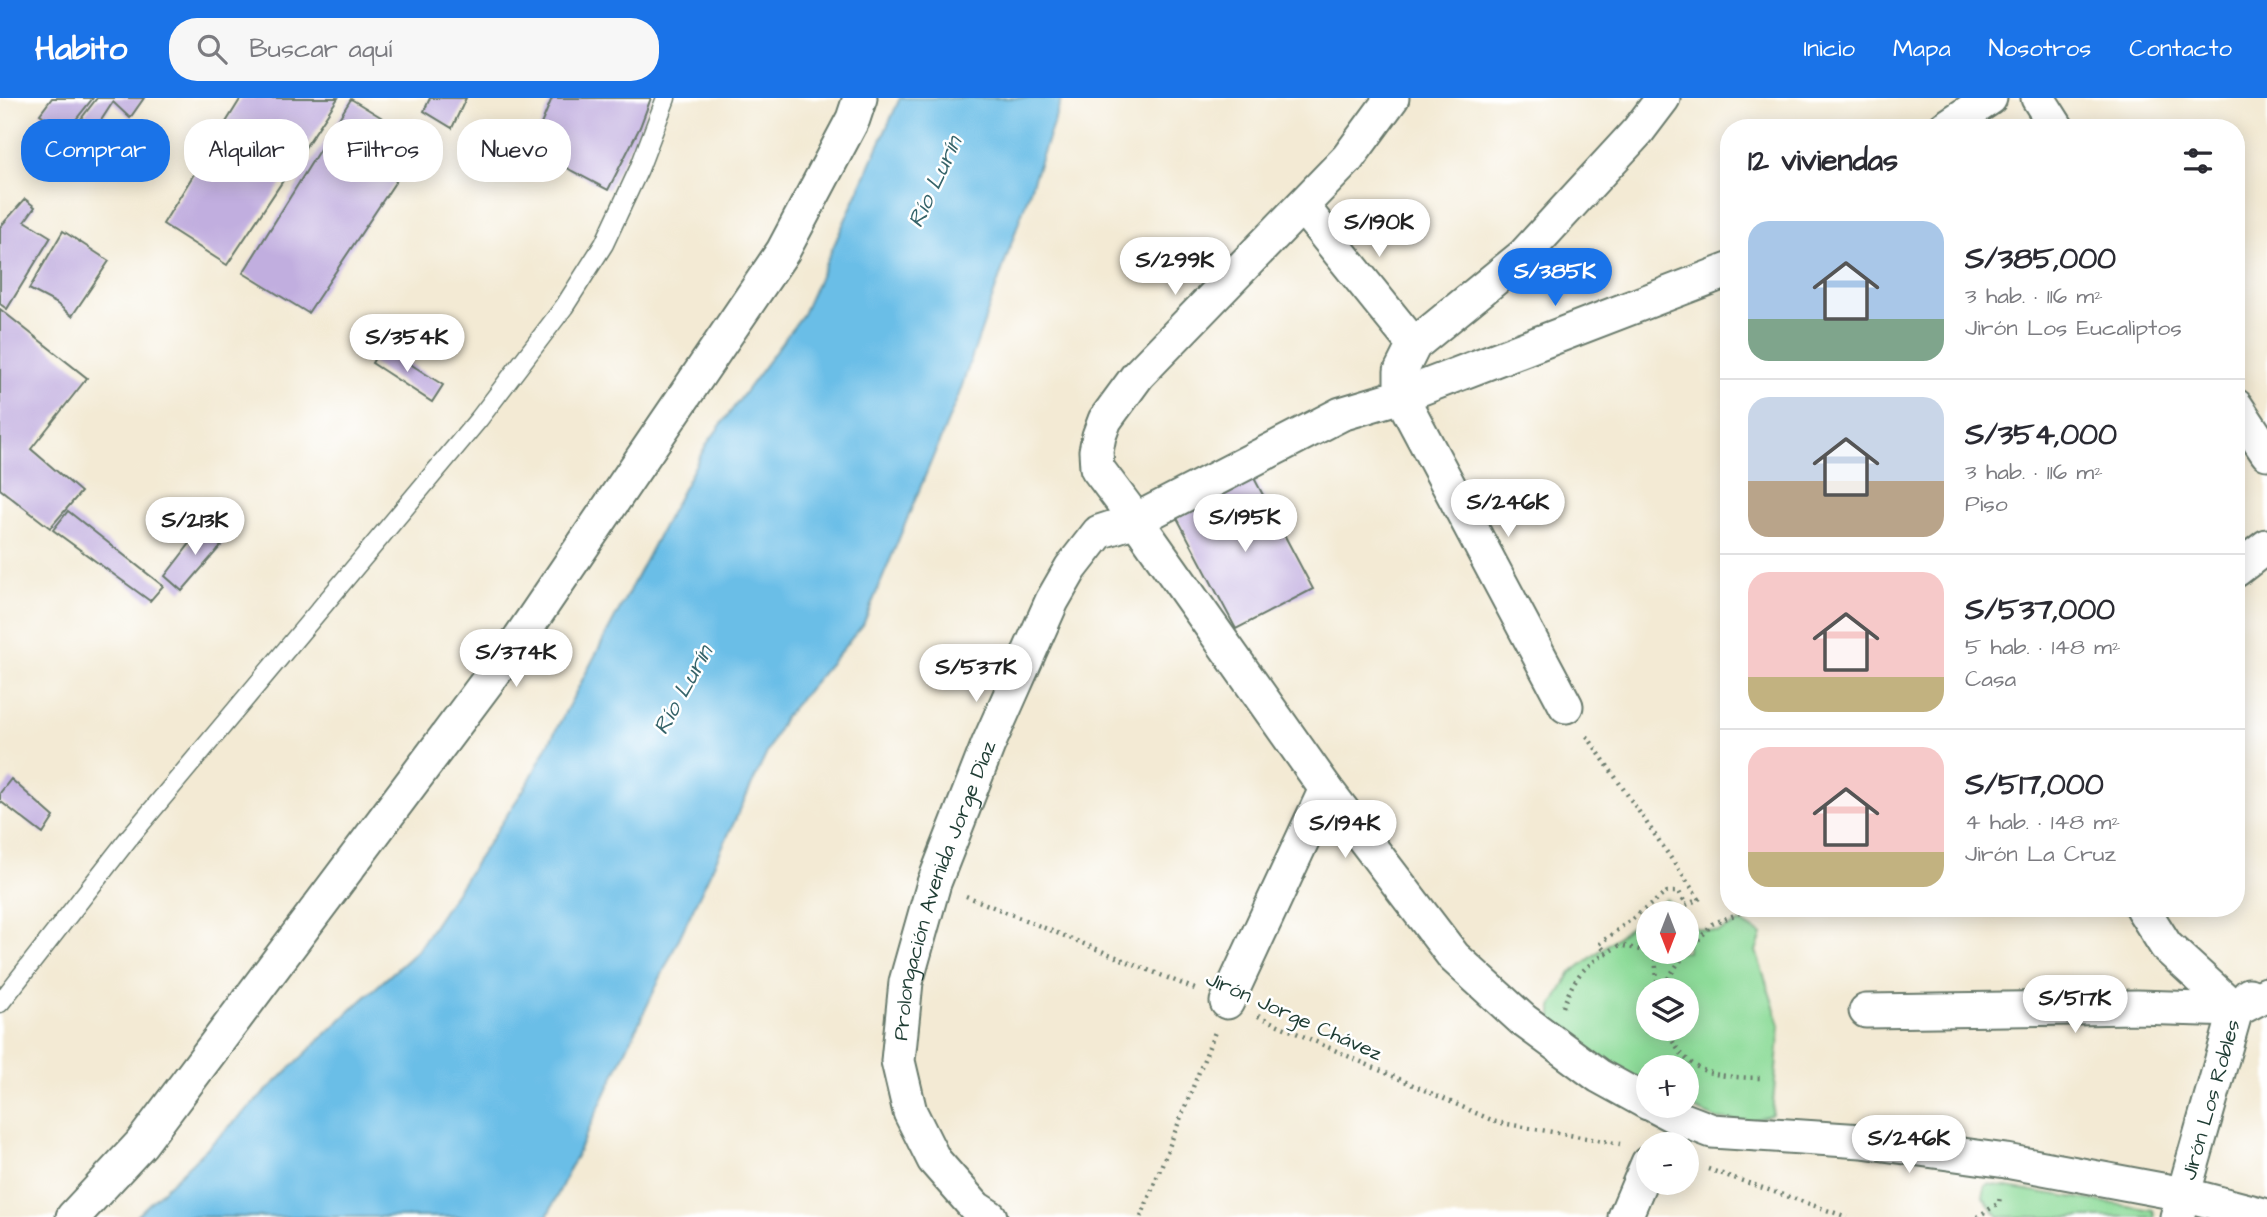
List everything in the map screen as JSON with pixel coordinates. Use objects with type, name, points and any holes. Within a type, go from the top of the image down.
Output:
[{"type":"street","points":[[73,1217],[141,1144],[520,638],[783,251],[853,119],[860,98]]},
{"type":"street","points":[[1392,98],[1348,158],[1138,375],[1105,420],[1096,451],[1097,468],[1326,789],[1454,957],[1523,1020],[1599,1076],[1636,1096]]},
{"type":"street","points":[[1566,706],[1401,396],[1401,371],[1414,345],[1524,254],[1638,131],[1663,98]]},
{"type":"street","points":[[1958,119],[1990,98]]},
{"type":"street","points":[[2038,98],[2051,119]]},
{"type":"street","points":[[1301,206],[1414,345]]},
{"type":"street","name":"Prolongación Avenida Jorge Diaz","points":[[983,1213],[934,1160],[910,1112],[898,1061],[906,982],[934,883],[988,745],[1052,601],[1071,568],[1099,532],[1136,520],[1341,414],[1401,396],[1720,273]]},
{"type":"street","points":[[2245,420],[2267,453]]},
{"type":"street","points":[[2245,563],[2267,546]]},
{"type":"street","points":[[1227,1002],[1326,789]]},
{"type":"street","points":[[2148,917],[2166,946],[2236,1010]]},
{"type":"street","name":"Jirón Los Robles","points":[[2180,1206],[2236,1010],[2267,973]]},
{"type":"street","points":[[1866,1011],[2137,1007],[2236,1010],[2267,994]]},
{"type":"street","points":[[1679,1118],[1712,1131],[1862,1141],[2006,1161],[2180,1206],[2267,1216]]},
{"type":"street","points":[[1625,1217],[1636,1154]]},
{"type":"lane","points":[[0,1003],[128,839],[480,418],[564,307],[604,244],[639,169],[667,98]]},
{"type":"path","points":[[1566,706],[1699,899],[1686,905],[1679,892],[1667,892],[1599,944],[1607,953]]},
{"type":"path","name":"Jirón Jorge Chávez","points":[[934,883],[1227,1002],[1496,1122],[1636,1154]]},
{"type":"path","points":[[1668,978],[1712,924],[1730,917]]},
{"type":"path","points":[[1563,1008],[1573,982],[1591,962],[1620,945],[1654,957],[1657,978]]},
{"type":"path","points":[[1141,1217],[1227,1002]]},
{"type":"path","points":[[1674,1041],[1682,1056],[1697,1068],[1717,1074],[1761,1078]]},
{"type":"path","points":[[1699,1166],[1847,1217]]},
{"type":"green space","points":[[1636,922],[1636,964],[1699,964],[1699,929],[1718,932],[1741,922],[1762,935],[1756,951],[1780,1025],[1772,1114],[1749,1122],[1717,1119],[1699,1111],[1699,1055],[1636,1055],[1636,1081],[1556,1030],[1552,1007],[1570,974]]},
{"type":"green space","points":[[1988,1184],[2153,1210],[2155,1215],[1999,1217],[1983,1198],[1985,1186]]},
{"type":"water","name":"Río Lurín","points":[[900,98],[1062,98],[958,397],[863,625],[783,719],[547,1217],[135,1217],[353,1008],[417,951],[528,783],[706,445],[803,314]]},
{"type":"building","points":[[52,98],[93,98],[76,119],[47,119],[40,114]]},
{"type":"building","points":[[97,98],[144,98],[130,118],[113,102],[102,119],[81,119]]},
{"type":"building","points":[[241,98],[338,98],[309,142],[309,119],[228,119]]},
{"type":"building","points":[[430,98],[466,98],[452,128],[443,123],[443,119],[437,119],[424,111]]},
{"type":"building","points":[[552,98],[651,98],[640,127],[608,190],[571,170],[571,119],[543,119]]},
{"type":"building","points":[[351,99],[384,119],[339,119]]},
{"type":"building","points":[[323,144],[323,182],[395,182],[308,313],[243,273],[299,182],[309,182],[309,167]]},
{"type":"building","points":[[189,182],[282,182],[227,265],[163,224]]},
{"type":"building","points":[[25,199],[35,207],[25,221],[51,237],[7,309],[0,304],[0,227]]},
{"type":"building","points":[[63,231],[109,261],[72,316],[56,303],[29,289]]},
{"type":"building","points":[[0,309],[87,378],[31,449],[81,492],[50,528],[0,489]]},
{"type":"building","points":[[382,346],[443,385],[432,402],[372,363]]},
{"type":"building","points":[[1254,478],[1313,589],[1236,629],[1177,518]]},
{"type":"building","points":[[68,511],[163,586],[150,601],[53,530]]},
{"type":"building","points":[[205,524],[226,540],[182,591],[165,576]]},
{"type":"building","points":[[11,779],[54,817],[43,834],[0,801],[0,793]]}]
